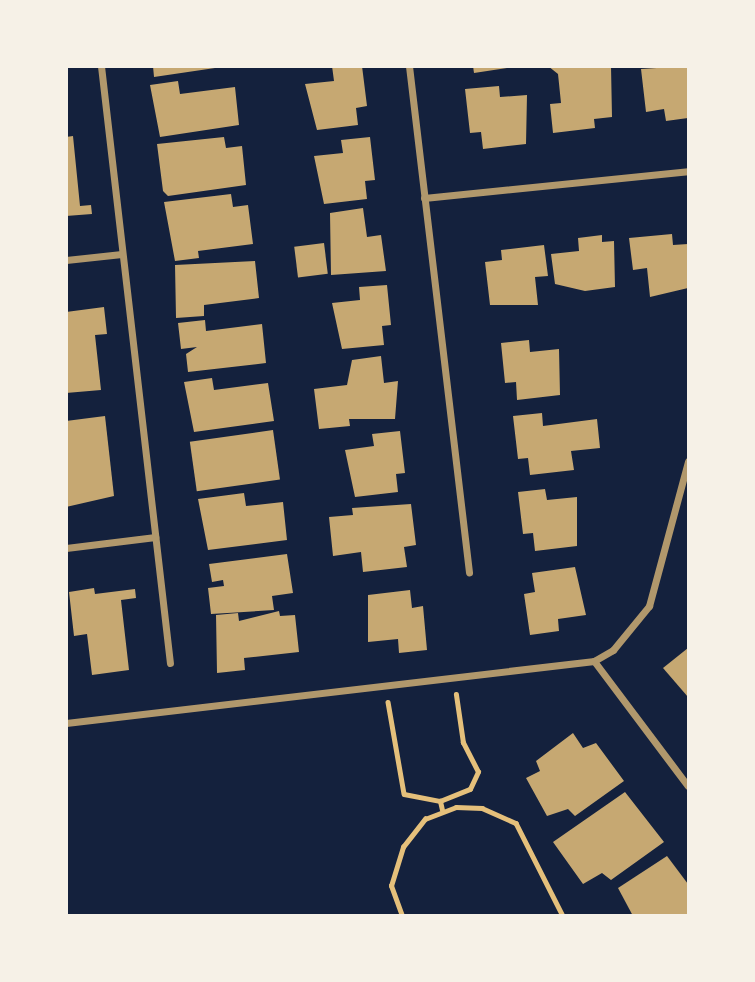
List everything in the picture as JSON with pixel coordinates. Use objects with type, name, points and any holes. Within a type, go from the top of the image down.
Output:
[{"type":"street","points":[[101,66],[170,663]]},
{"type":"street","points":[[410,66],[469,572]]},
{"type":"street","points":[[424,198],[688,171]]},
{"type":"street","points":[[66,260],[122,254]]},
{"type":"street","points":[[66,723],[454,680],[594,661],[613,650],[649,606],[688,461]]},
{"type":"street","points":[[66,548],[155,537]]},
{"type":"street","points":[[594,661],[688,786]]},
{"type":"path","points":[[386,687],[404,794],[440,801],[470,789],[478,772],[464,743],[454,680]]},
{"type":"path","points":[[440,801],[442,810]]},
{"type":"path","points":[[402,915],[392,892],[397,860],[415,828],[442,810],[482,808],[516,823],[563,915]]},
{"type":"building","points":[[153,66],[214,66],[215,68],[154,77]]},
{"type":"building","points":[[332,66],[362,66],[367,106],[356,108],[358,125],[317,130],[305,84],[334,81]]},
{"type":"building","points":[[473,66],[507,66],[507,68],[474,73]]},
{"type":"building","points":[[548,66],[611,66],[612,117],[594,119],[595,128],[553,133],[550,104],[561,103],[558,74]]},
{"type":"building","points":[[688,66],[688,118],[666,121],[664,109],[646,112],[641,69]]},
{"type":"building","points":[[178,81],[180,94],[235,87],[239,125],[160,137],[150,85]]},
{"type":"building","points":[[499,86],[500,97],[527,95],[526,144],[483,149],[481,132],[470,133],[465,89]]},
{"type":"building","points":[[73,136],[80,206],[91,205],[92,214],[66,216],[66,137]]},
{"type":"building","points":[[224,137],[226,148],[242,146],[246,185],[168,196],[163,191],[157,144]]},
{"type":"building","points":[[370,137],[375,180],[365,181],[367,199],[324,204],[314,156],[343,153],[341,140]]},
{"type":"building","points":[[231,194],[233,207],[248,205],[253,244],[198,251],[199,258],[175,261],[164,202]]},
{"type":"building","points":[[363,208],[367,237],[381,235],[386,271],[331,275],[330,213]]},
{"type":"building","points":[[672,234],[673,245],[688,244],[688,288],[650,297],[647,268],[633,270],[629,238]]},
{"type":"building","points":[[602,235],[602,242],[614,241],[615,287],[585,291],[555,284],[551,254],[579,251],[578,238]]},
{"type":"building","points":[[324,243],[328,274],[298,277],[294,247]]},
{"type":"building","points":[[544,245],[548,276],[535,277],[538,305],[490,305],[485,262],[502,260],[501,250]]},
{"type":"building","points":[[255,261],[259,298],[204,305],[204,316],[176,318],[175,265]]},
{"type":"building","points":[[387,285],[391,325],[382,326],[384,345],[342,349],[332,303],[360,300],[359,287]]},
{"type":"building","points":[[104,307],[107,334],[95,335],[101,390],[66,393],[66,312]]},
{"type":"building","points":[[205,320],[206,331],[262,324],[266,363],[188,372],[186,354],[197,347],[181,349],[178,323]]},
{"type":"building","points":[[529,340],[530,352],[559,349],[560,395],[517,400],[516,382],[505,383],[501,343]]},
{"type":"building","points":[[381,356],[384,383],[398,381],[395,419],[349,419],[350,426],[319,429],[314,389],[347,385],[352,360]]},
{"type":"building","points":[[212,378],[214,390],[268,383],[274,421],[194,432],[184,382]]},
{"type":"building","points":[[542,413],[543,426],[597,419],[600,448],[571,451],[574,470],[530,475],[528,458],[518,459],[513,416]]},
{"type":"building","points":[[105,416],[114,496],[66,507],[66,421]]},
{"type":"building","points":[[273,430],[280,480],[197,491],[190,442]]},
{"type":"building","points":[[400,431],[405,473],[396,474],[398,492],[355,497],[345,450],[374,446],[372,434]]},
{"type":"building","points":[[545,489],[547,500],[577,497],[577,546],[535,551],[533,533],[523,534],[518,492]]},
{"type":"building","points":[[244,493],[246,506],[283,502],[287,540],[208,550],[198,499]]},
{"type":"building","points":[[411,504],[416,545],[404,547],[407,567],[363,572],[361,552],[333,556],[329,517],[353,515],[352,508]]},
{"type":"building","points":[[287,554],[293,593],[272,596],[274,610],[211,614],[208,588],[224,586],[223,580],[212,582],[209,564]]},
{"type":"building","points":[[575,567],[586,615],[558,619],[559,631],[530,635],[524,594],[535,592],[532,573]]},
{"type":"building","points":[[94,588],[95,594],[135,589],[136,598],[121,600],[129,670],[92,675],[87,634],[74,636],[69,592]]},
{"type":"building","points":[[410,590],[412,608],[423,606],[427,650],[399,653],[398,639],[368,642],[368,595]]},
{"type":"building","points":[[279,611],[280,616],[295,615],[299,652],[244,658],[245,670],[217,673],[216,615],[238,613],[239,621]]},
{"type":"building","points":[[688,648],[688,697],[663,668]]},
{"type":"building","points":[[573,733],[583,748],[596,743],[624,781],[575,816],[568,809],[547,816],[526,778],[540,771],[536,761]]},
{"type":"building","points":[[625,792],[664,842],[611,880],[602,873],[583,884],[553,842]]},
{"type":"building","points":[[667,856],[688,884],[688,916],[633,916],[618,888]]}]
